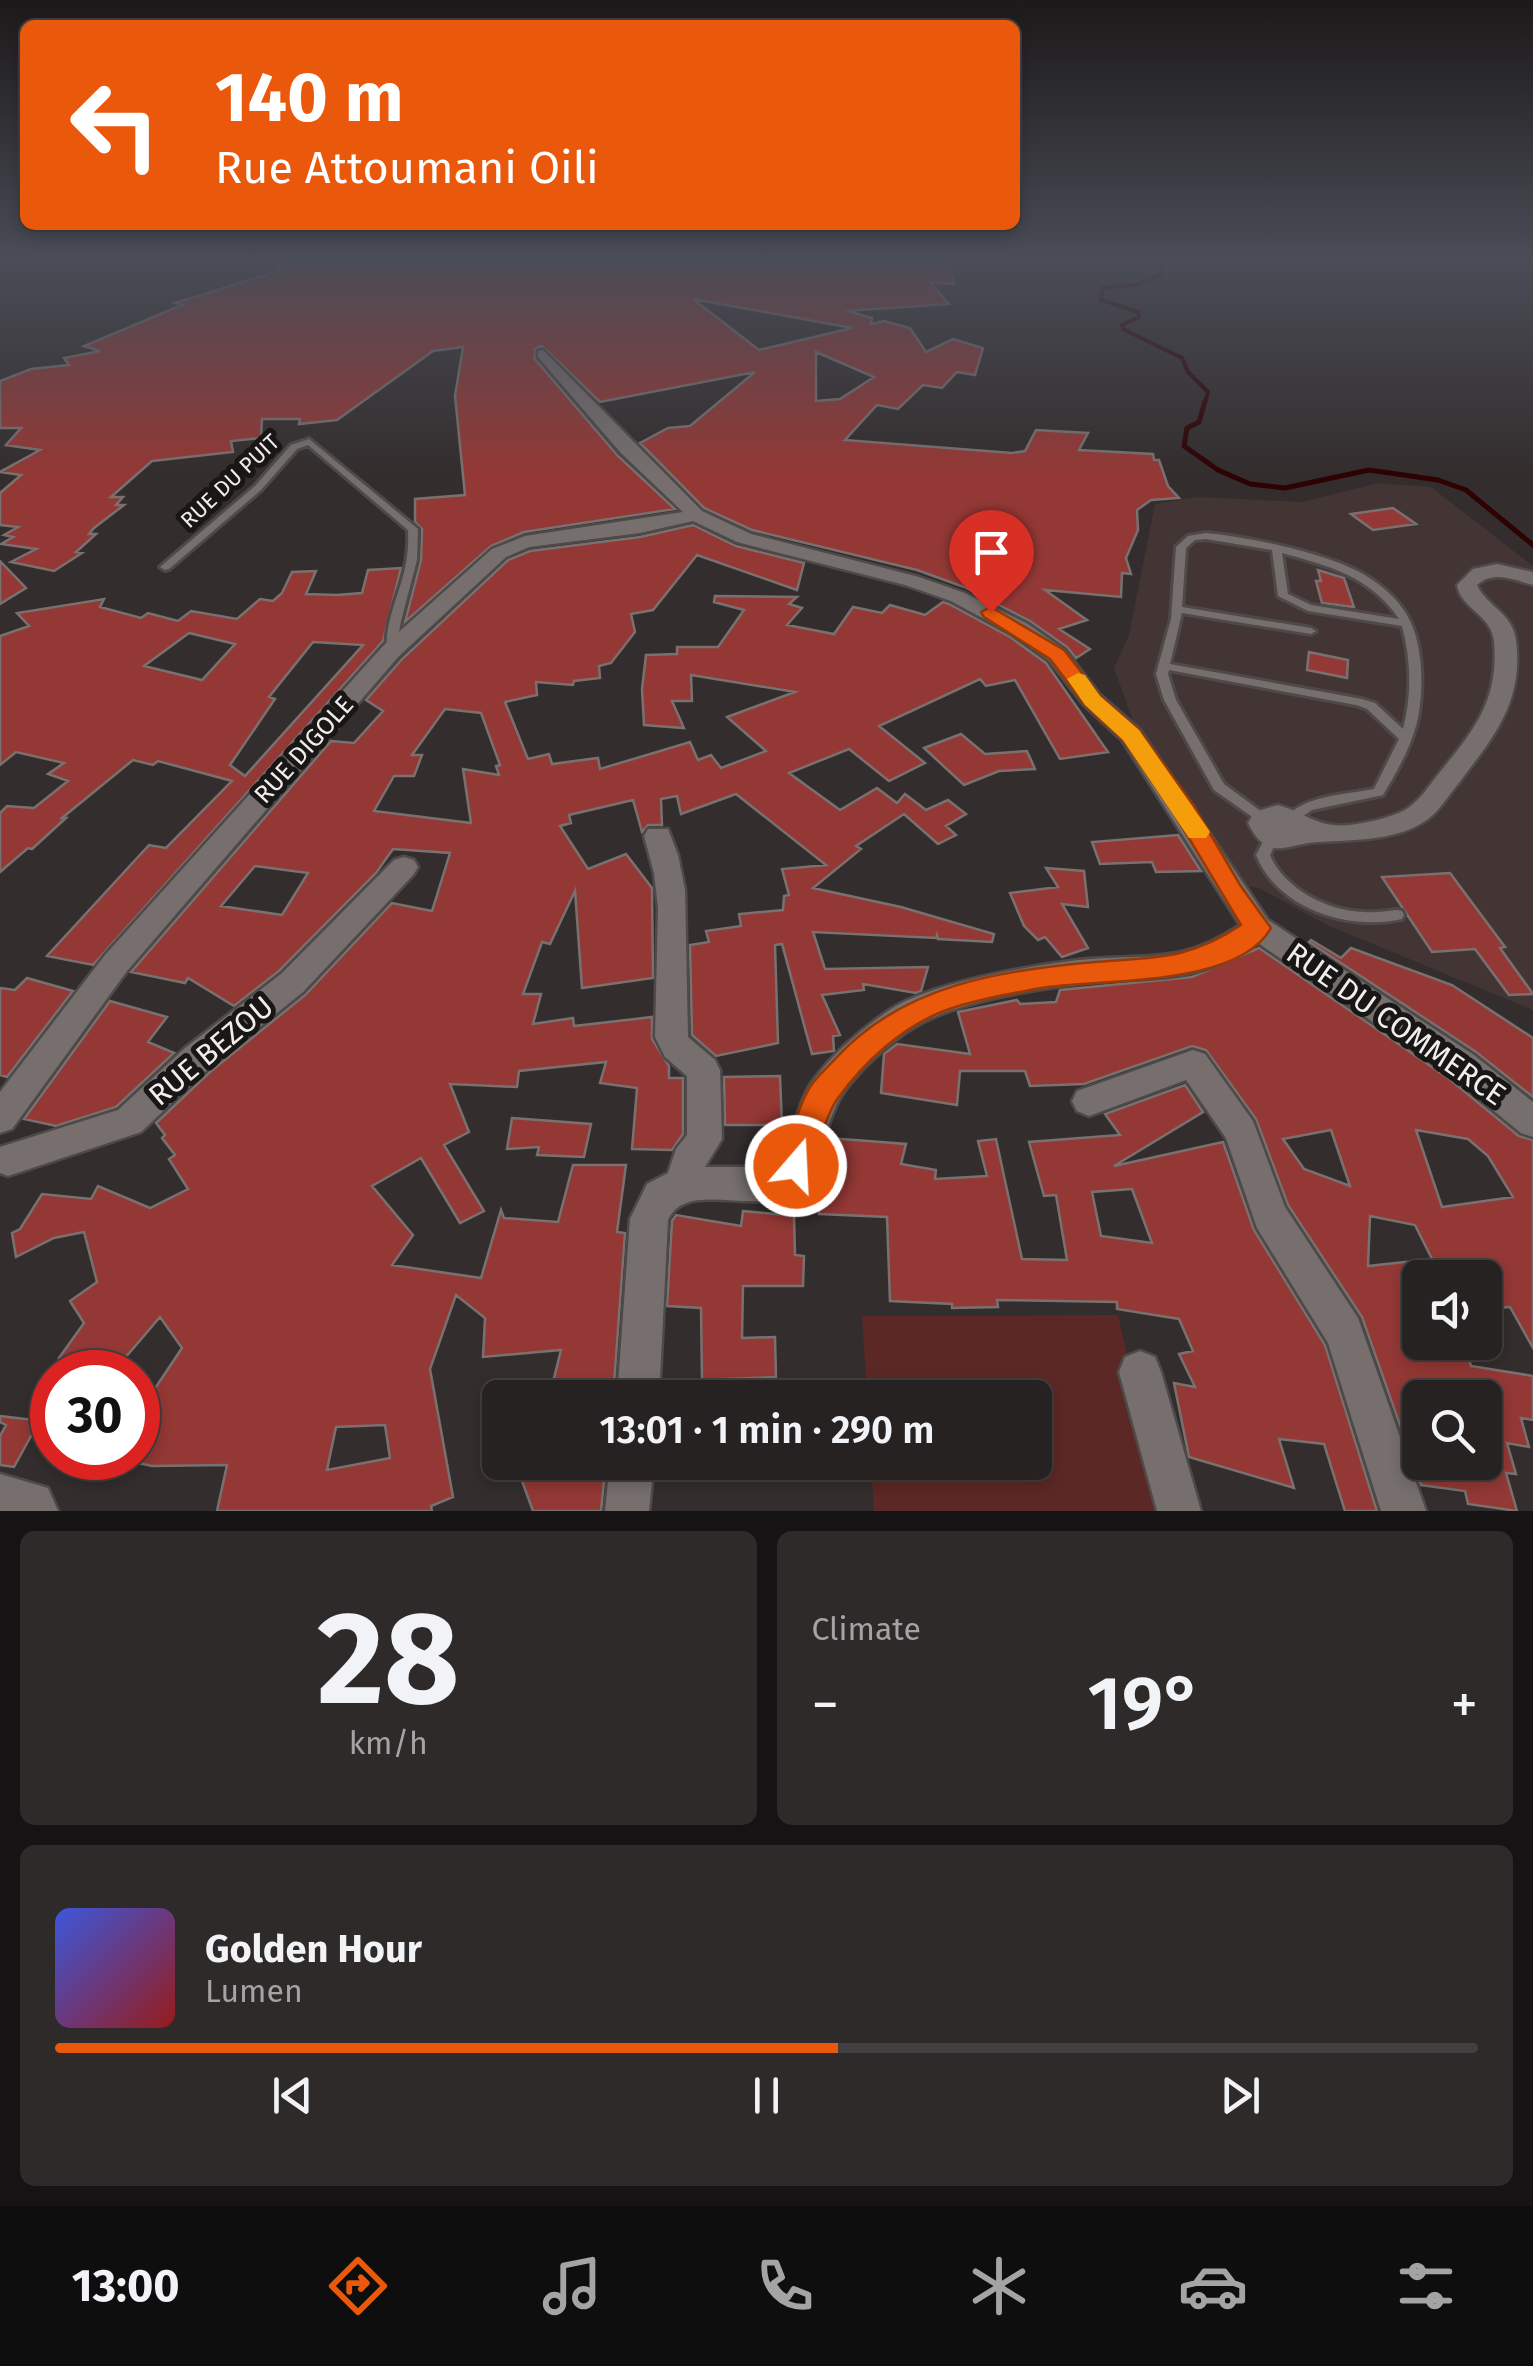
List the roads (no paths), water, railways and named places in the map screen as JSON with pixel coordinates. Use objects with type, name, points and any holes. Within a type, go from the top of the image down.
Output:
[{"type":"street","points":[[543,354],[619,440],[695,515]]},
{"type":"street","name":"RUE DIGOLE","points":[[0,1118],[116,963],[391,651],[511,546],[695,515]]},
{"type":"street","name":"RUE DU COMMERCE","points":[[695,515],[744,538],[912,581],[958,597],[1020,629],[1057,655],[1092,700],[1131,735],[1258,928],[1462,1066],[1533,1122]]},
{"type":"street","points":[[1282,826],[1350,834],[1392,825],[1425,808],[1482,738],[1500,702],[1506,641],[1503,628],[1499,619],[1468,592],[1467,585],[1475,574],[1485,570],[1533,579]]},
{"type":"street","points":[[658,836],[673,879],[670,1028],[674,1045],[703,1070],[705,1093],[705,1139],[689,1160],[683,1183]]},
{"type":"street","name":"RUE BEZOU","points":[[2,1165],[128,1121],[197,1058],[292,982],[393,878]]},
{"type":"street","points":[[639,1380],[649,1219],[660,1196],[683,1183],[759,1186],[781,1181],[796,1166],[822,1094],[862,1050],[902,1018],[940,1000],[1060,975],[1190,964],[1221,953],[1258,928]]},
{"type":"street","points":[[1089,1100],[1194,1064],[1211,1084],[1241,1132],[1270,1216],[1344,1332],[1404,1511]]},
{"type":"street","points":[[1140,1372],[1179,1511]]},
{"type":"street","points":[[628,1511],[631,1480]]},
{"type":"street","points":[[0,1496],[32,1504],[36,1511]]},
{"type":"lane","name":"RUE DU PUIT","points":[[165,568],[258,488],[294,447],[309,442],[413,529],[414,541],[402,606],[391,636],[391,651]]},
{"type":"lane","points":[[1282,826],[1218,787],[1170,700],[1163,666],[1177,608],[1181,547],[1190,538],[1204,536],[1278,550],[1354,572],[1369,581],[1406,623],[1416,670],[1416,712],[1378,792],[1308,806],[1282,826],[1263,855],[1266,868],[1297,894],[1361,918],[1396,916]]},
{"type":"lane","points":[[1278,550],[1283,596],[1308,608],[1406,623]]},
{"type":"lane","points":[[1177,608],[1311,631]]},
{"type":"lane","points":[[1163,666],[1358,702],[1371,706],[1406,738]]},
{"type":"waterway","points":[[1132,334],[1182,358],[1188,372],[1208,392],[1205,403]]},
{"type":"waterway","points":[[1205,401],[1199,422],[1187,428],[1184,446],[1218,470],[1250,484],[1285,488],[1369,470],[1438,480],[1466,490],[1533,545]]}]
